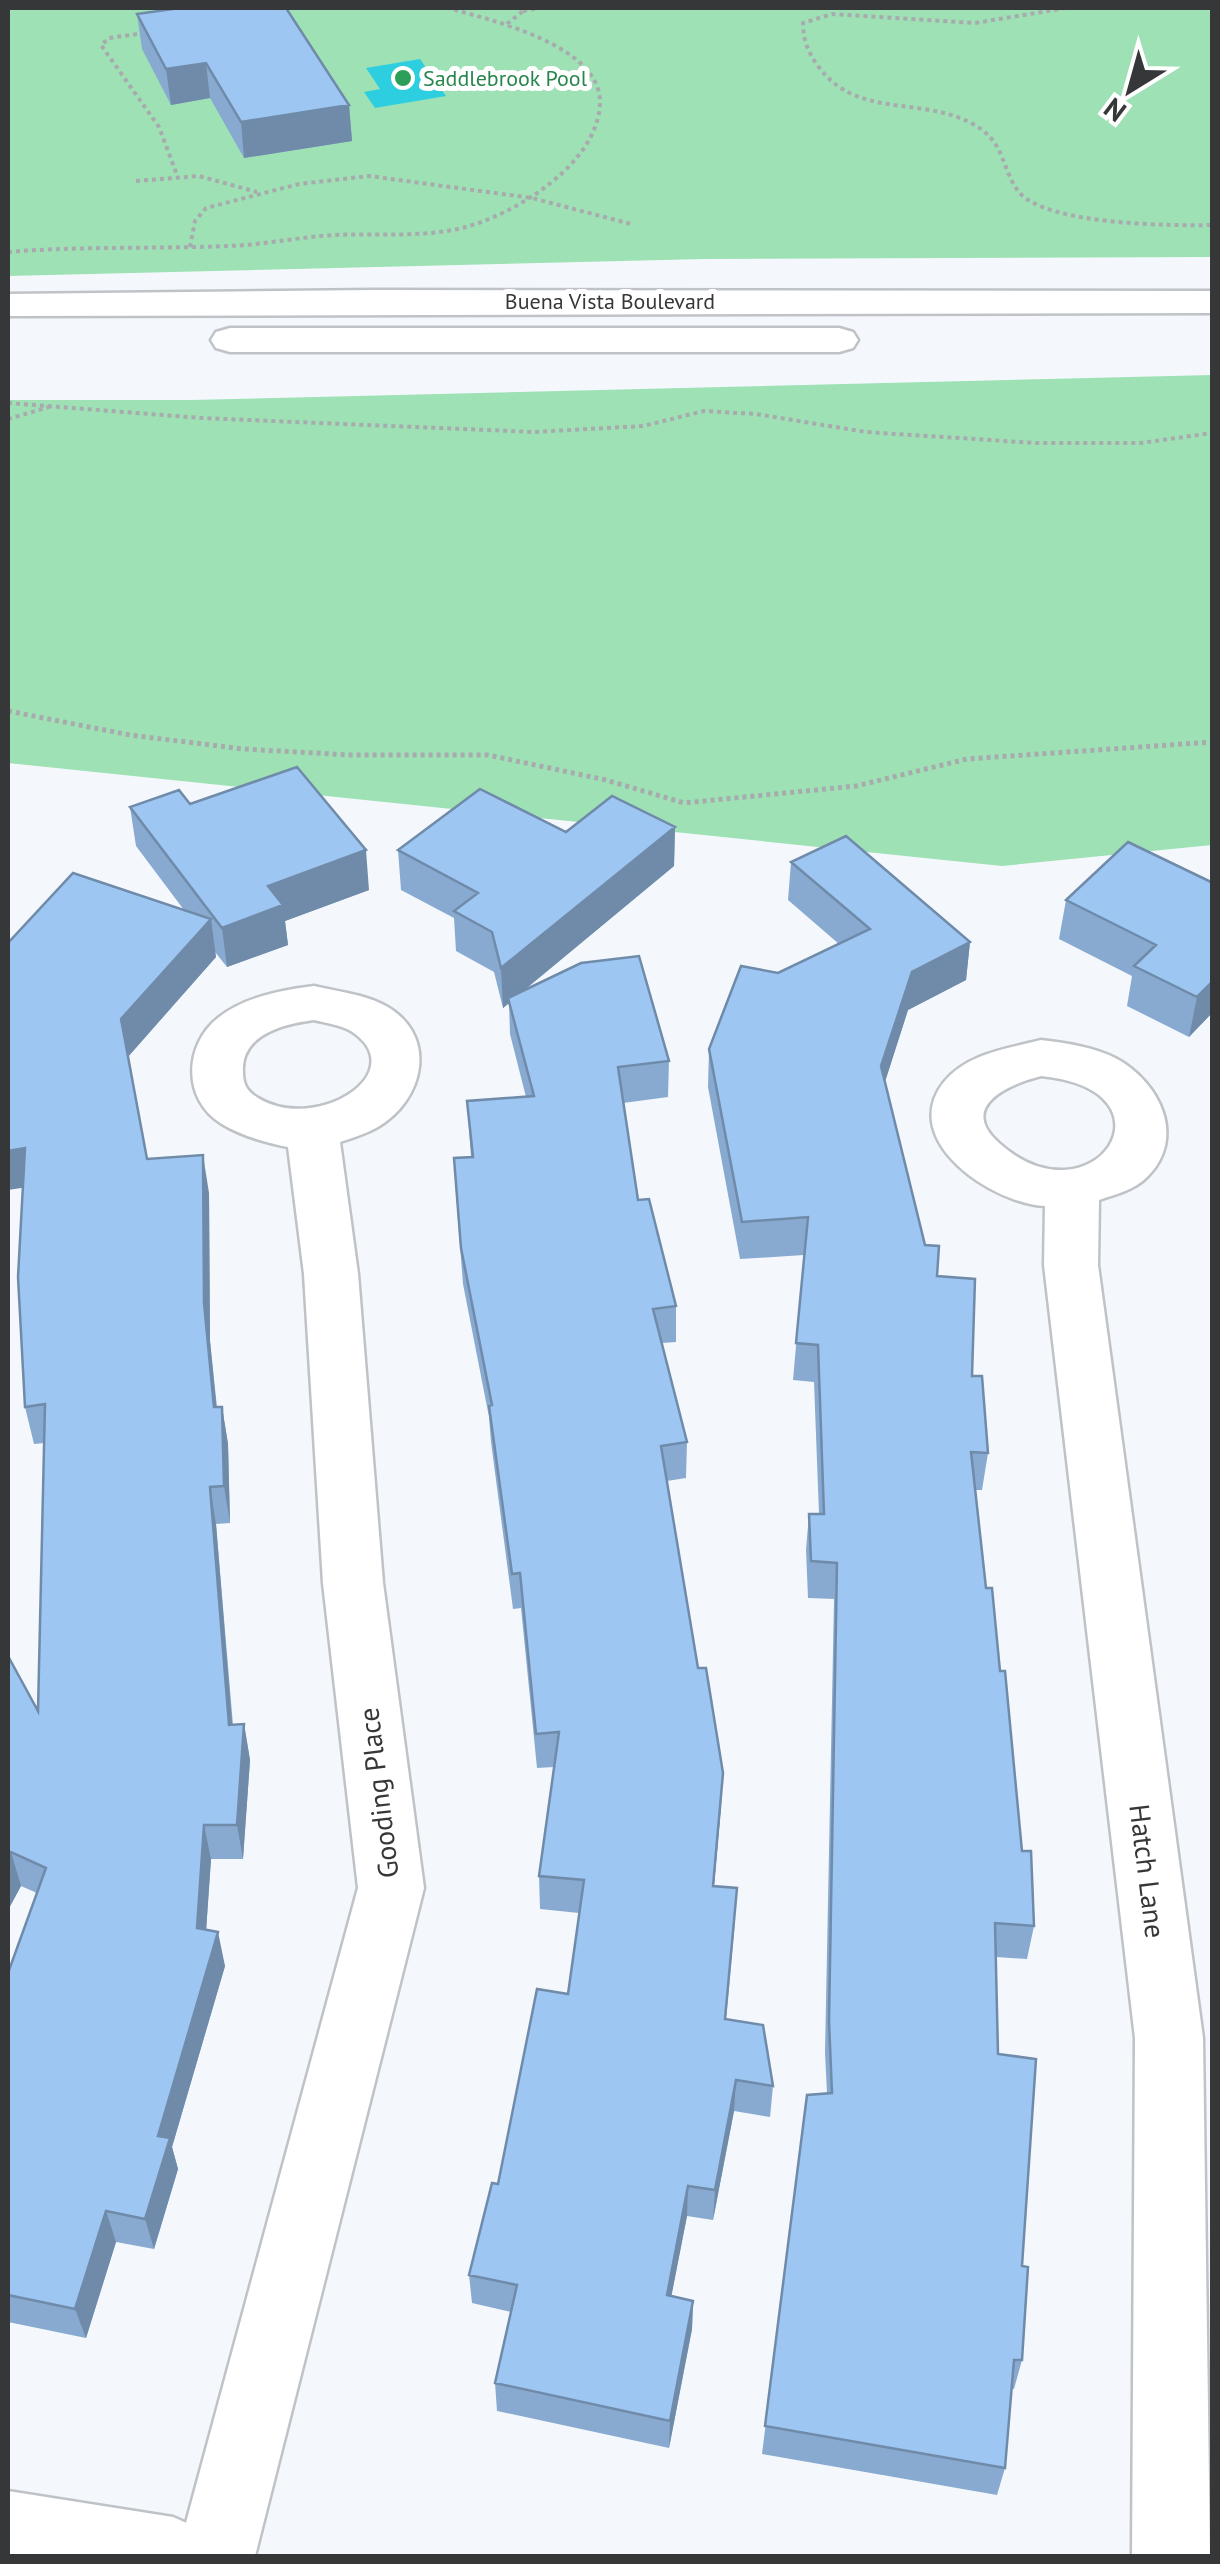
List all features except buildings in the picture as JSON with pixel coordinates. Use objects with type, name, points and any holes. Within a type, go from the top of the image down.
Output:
[{"type":"main road","name":"Buena Vista Boulevard","points":[[8,305],[376,301],[1212,302]]},
{"type":"main road","points":[[8,340],[126,340]]},
{"type":"main road","name":"Buena Vista Boulevard","points":[[185,340],[877,340]]},
{"type":"main road","name":"Gooding Place","points":[[216,2556],[391,1888],[353,1583],[330,1274],[312,1129]]},
{"type":"main road","name":"Hatch Lane","points":[[1072,1188],[1070,1264],[1169,2038],[1172,2556]]},
{"type":"main road","points":[[8,2529],[173,2556]]},
{"type":"path","points":[[8,252],[435,233],[483,222],[532,198],[557,178],[596,128],[600,96],[587,69],[556,46],[507,24],[448,8]]},
{"type":"path","points":[[507,24],[521,9],[538,8]]},
{"type":"path","points":[[1066,8],[974,23],[832,14],[803,23],[802,39],[819,69],[840,94],[967,120],[992,139],[1012,168],[1019,192],[1045,208],[1115,221],[1212,225]]},
{"type":"path","points":[[148,32],[109,38],[101,45],[160,127],[177,175]]},
{"type":"path","points":[[136,181],[199,176],[258,193]]},
{"type":"path","points":[[190,246],[194,221],[206,208],[258,193],[369,176],[414,179],[532,198],[631,224]]},
{"type":"path","points":[[8,403],[201,418],[534,432],[643,426],[704,411],[756,414],[866,432],[1036,443],[1141,443],[1212,433]]},
{"type":"path","points":[[8,420],[49,406]]},
{"type":"path","points":[[8,712],[130,734],[243,748],[351,755],[488,755],[606,780],[684,803],[856,786],[967,759],[1212,742]]},
{"type":"green space","points":[[8,8],[1212,8],[1212,257],[704,259],[8,276]]},
{"type":"green space","points":[[1212,375],[1212,845],[1002,866],[8,763],[8,400],[191,400]]},
{"type":"water","name":"Saddlebrook Pool","points":[[420,59],[446,96],[375,108],[364,92],[380,89],[366,68]]},
{"type":"place","name":"Saddlebrook Pool","points":[[403,78]]}]
